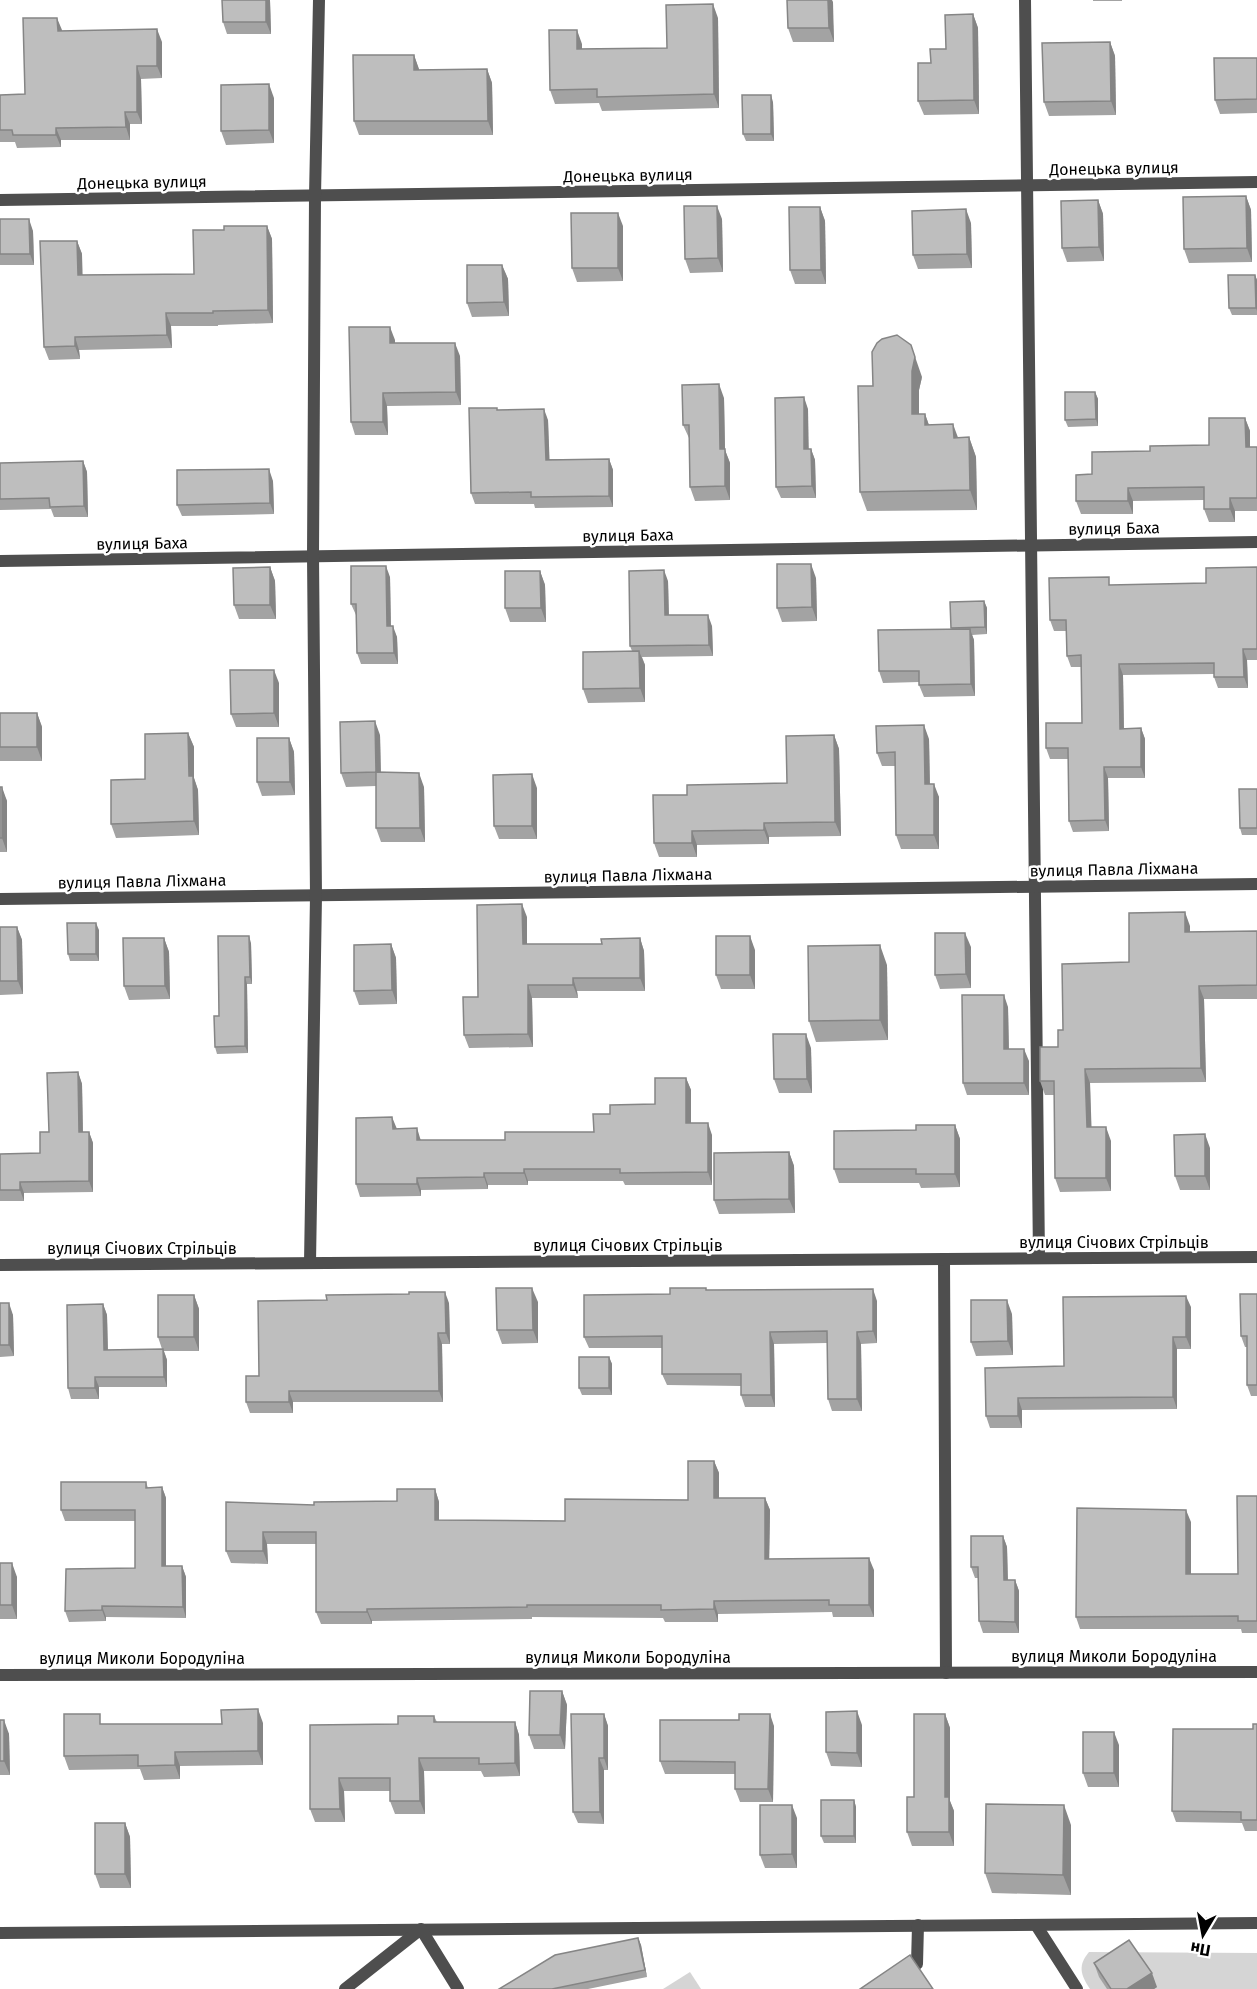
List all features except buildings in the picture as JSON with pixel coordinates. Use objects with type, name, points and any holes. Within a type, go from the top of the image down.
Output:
[{"type":"street","points":[[310,1263],[316,896],[313,556],[315,196],[319,0]]},
{"type":"street","points":[[1025,0],[1038,1258]]},
{"type":"street","name":"Донецька вулиця","points":[[0,200],[1257,182]]},
{"type":"street","name":"вулиця Баха","points":[[0,561],[1257,542]]},
{"type":"street","name":"вулиця Павла Ліхмана","points":[[0,899],[1257,884]]},
{"type":"street","name":"вулиця Січових Стрільців","points":[[0,1265],[1257,1257]]},
{"type":"street","points":[[944,1259],[946,1672]]},
{"type":"street","name":"вулиця Миколи Бородуліна","points":[[0,1675],[1257,1672]]},
{"type":"street","points":[[0,1933],[1257,1923]]},
{"type":"street","points":[[1036,1924],[1077,1989]]},
{"type":"street","points":[[877,1989],[917,1964],[918,1925]]},
{"type":"street","points":[[345,1989],[421,1929]]},
{"type":"street","points":[[421,1929],[458,1989]]},
{"type":"shaded area","points":[[1089,1952],[1257,1953],[1257,1989],[1090,1989],[1082,1970],[1083,1961]]},
{"type":"shaded area","points":[[690,1972],[701,1989],[663,1989]]}]
